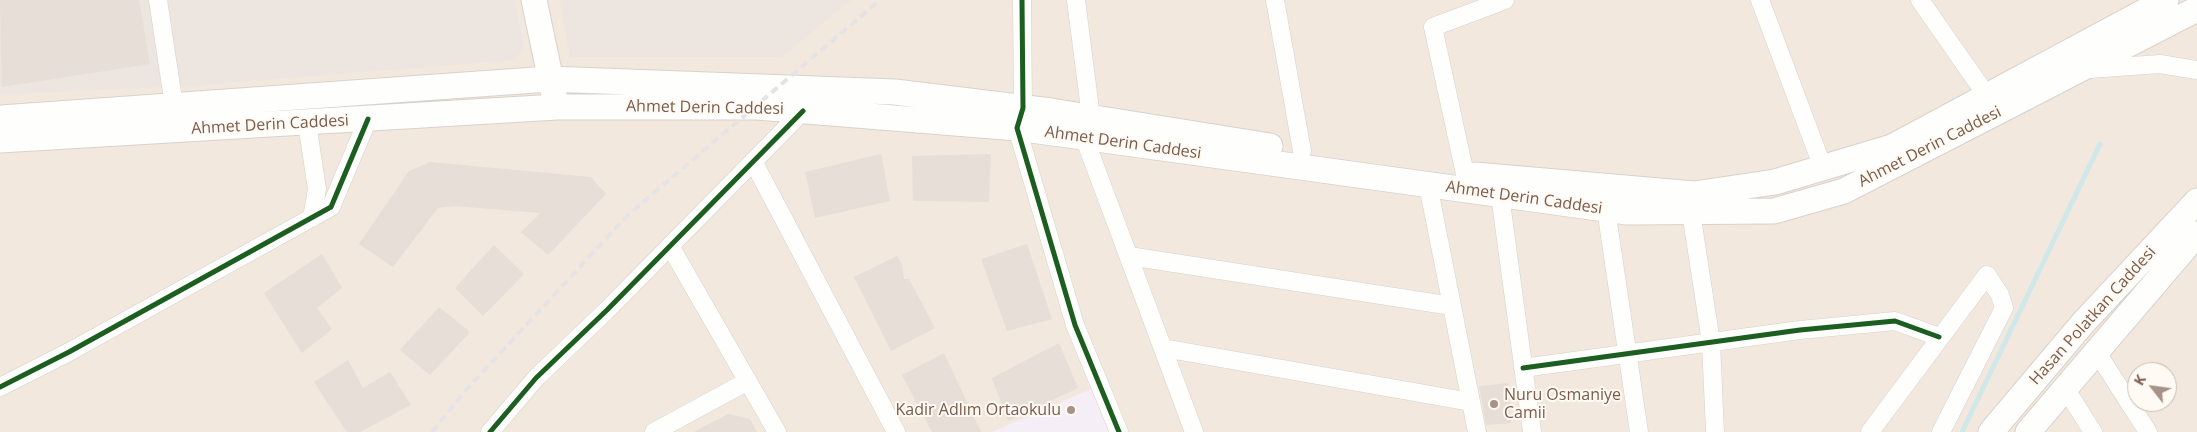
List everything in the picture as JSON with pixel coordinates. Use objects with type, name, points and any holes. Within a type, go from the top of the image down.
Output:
[{"type":"main road","points":[[534,0],[549,80],[557,108]]},
{"type":"main road","name":"Ahmet Derin Caddesi","points":[[0,118],[549,80],[895,92],[1020,118],[1302,151],[1426,171],[1694,194],[1775,182],[1892,148],[2166,0]]},
{"type":"main road","name":"Ahmet Derin Caddesi","points":[[1087,127],[1428,185],[1627,212],[1774,211],[1844,191],[2197,9]]},
{"type":"main road","name":"Ahmet Derin Caddesi","points":[[0,140],[557,108],[757,107],[1020,118]]},
{"type":"main road","name":"Hasan Polatkan Caddesi","points":[[1991,432],[2083,323],[2197,201]]},
{"type":"main road","name":"Hasan Polatkan Caddesi","points":[[2028,432],[2197,234]]},
{"type":"street","points":[[158,0],[174,106]]},
{"type":"street","points":[[1022,0],[1020,118],[1075,325],[1119,432]]},
{"type":"street","points":[[1076,0],[1087,127],[1129,256],[1194,432]]},
{"type":"street","points":[[1275,0],[1302,151]]},
{"type":"street","points":[[1465,174],[1433,27],[1505,0]]},
{"type":"street","points":[[1760,0],[1823,168]]},
{"type":"street","points":[[1920,0],[1986,96]]},
{"type":"street","points":[[2078,70],[2160,64],[2197,70]]},
{"type":"street","points":[[491,432],[536,378],[670,246],[803,110]]},
{"type":"street","points":[[0,387],[69,352],[331,207],[368,119]]},
{"type":"street","points":[[306,123],[317,188],[312,218]]},
{"type":"street","points":[[753,161],[896,432]]},
{"type":"street","points":[[1428,185],[1477,432]]},
{"type":"street","points":[[1500,195],[1532,432]]},
{"type":"street","points":[[1606,209],[1639,432]]},
{"type":"street","points":[[1691,212],[1710,342],[1715,432]]},
{"type":"street","points":[[670,246],[777,432]]},
{"type":"street","points":[[1129,256],[1452,306]]},
{"type":"street","points":[[1870,432],[1987,275],[2000,295],[2004,308],[1941,432]]},
{"type":"street","points":[[1524,368],[1800,330],[1896,321],[1939,337]]},
{"type":"street","points":[[1163,348],[1471,402]]},
{"type":"street","points":[[2096,351],[2148,432]]},
{"type":"street","points":[[654,432],[748,381]]},
{"type":"street","points":[[2065,388],[2093,432]]},
{"type":"shaded area","points":[[0,0],[2197,0],[2197,432],[0,432]]},
{"type":"shaded area","points":[[0,0],[514,0],[524,48],[514,60],[188,86],[0,94]]},
{"type":"shaded area","points":[[560,0],[851,0],[781,57],[570,57]]},
{"type":"shaded area","name":"Kadir Adlım Ortaokulu","points":[[1091,389],[1109,432],[992,432]]},
{"type":"building","points":[[0,0],[139,0],[150,64],[2,87]]},
{"type":"building","points":[[881,154],[890,201],[815,218],[805,172]]},
{"type":"building","points":[[991,154],[989,202],[913,201],[912,156]]},
{"type":"building","points":[[430,162],[591,177],[606,194],[548,255],[521,232],[541,213],[454,206],[438,208],[393,267],[359,244],[409,171]]},
{"type":"building","points":[[1027,244],[1052,319],[1007,331],[981,259]]},
{"type":"building","points":[[494,245],[524,274],[483,316],[455,288]]},
{"type":"building","points":[[322,254],[342,288],[317,308],[332,329],[302,353],[264,293]]},
{"type":"building","points":[[897,256],[902,265],[904,279],[909,279],[935,328],[891,351],[854,277]]},
{"type":"building","points":[[439,307],[470,332],[430,375],[400,350]]},
{"type":"building","points":[[1059,343],[1078,388],[1008,421],[992,378]]},
{"type":"building","points":[[944,353],[981,432],[932,432],[902,375]]},
{"type":"building","points":[[348,360],[363,388],[390,372],[411,405],[360,432],[347,432],[314,382]]},
{"type":"building","name":"Nuru Osmaniye Camii","points":[[1508,383],[1511,423],[1486,425],[1479,386]]},
{"type":"building","points":[[728,414],[750,419],[757,432],[694,432]]},
{"type":"waterway","points":[[1962,432],[2100,144]]},
{"type":"railway","points":[[432,432],[467,389],[628,215],[880,0]]},
{"type":"cycle path","points":[[1022,0],[1023,108],[1017,128],[1075,325],[1119,432]]},
{"type":"cycle path","points":[[490,432],[536,378],[607,310],[803,111]]},
{"type":"cycle path","points":[[0,387],[69,352],[331,207],[368,119]]},
{"type":"cycle path","points":[[1523,368],[1800,330],[1895,321],[1939,337]]},
{"type":"place","name":"Nuru Osmaniye Camii","points":[[1494,404]]},
{"type":"place","name":"Kadir Adlım Ortaokulu","points":[[1071,410]]}]
